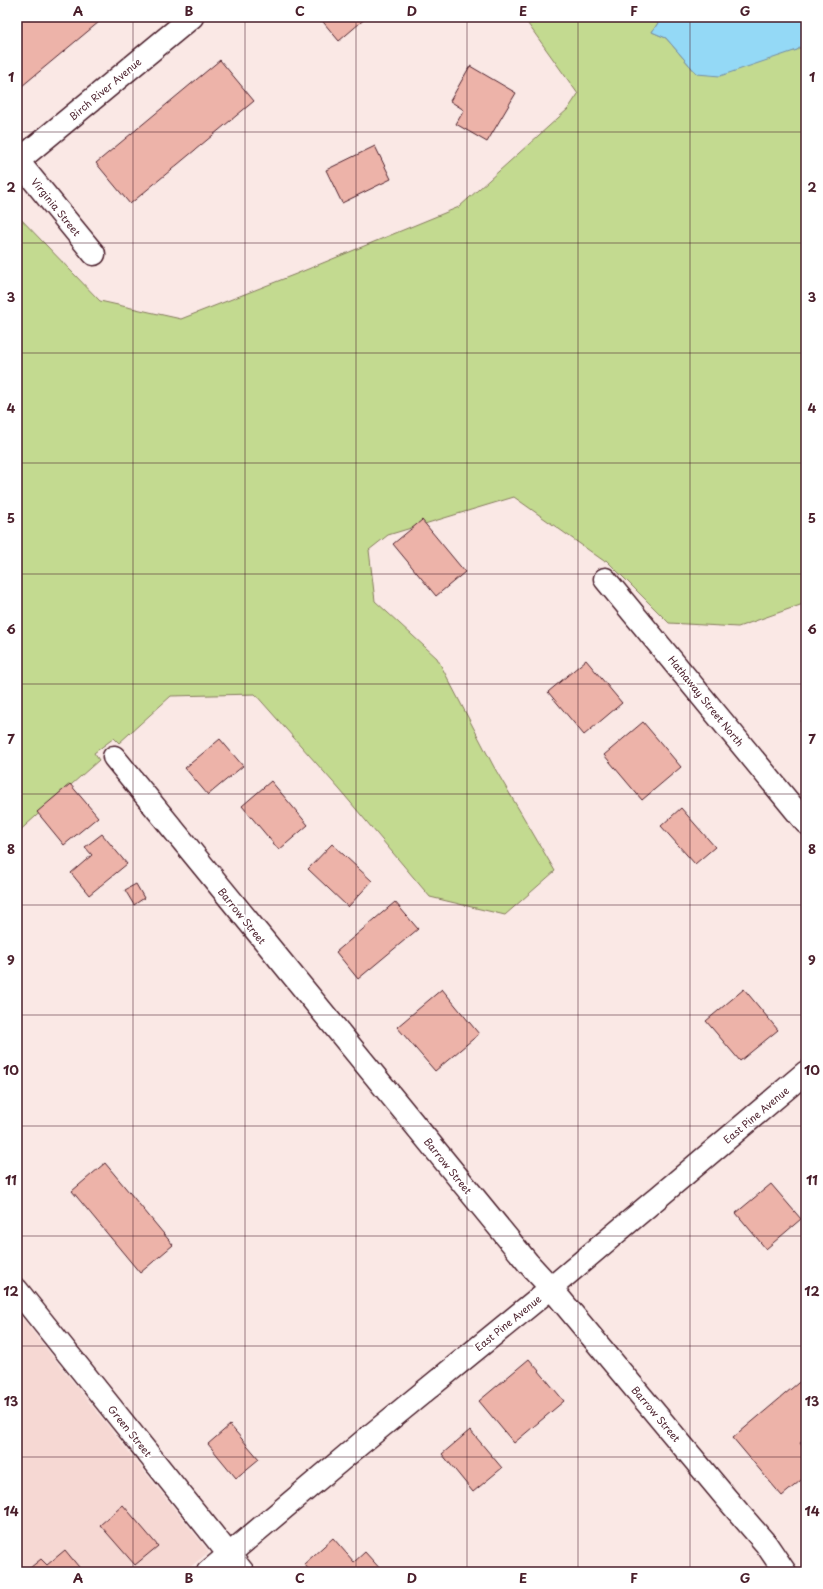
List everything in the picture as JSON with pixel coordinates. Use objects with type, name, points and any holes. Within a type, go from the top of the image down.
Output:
[{"type":"street","name":"Birch River Avenue","points":[[18,160],[192,17]]},
{"type":"street","name":"Virginia Street","points":[[18,160],[94,254]]},
{"type":"street","name":"Hathaway Street North","points":[[605,579],[806,823]]},
{"type":"street","name":"Barrow Street","points":[[114,757],[513,1245],[551,1288],[766,1544],[785,1572]]},
{"type":"street","name":"East Pine Avenue","points":[[208,1572],[365,1440],[551,1288],[806,1072]]},
{"type":"street","name":"Green Street","points":[[17,1290],[243,1572]]},
{"type":"shaded area","points":[[17,1312],[209,1552],[184,1572],[17,1572]]},
{"type":"green space","points":[[523,17],[662,17],[652,32],[666,38],[697,74],[797,50],[806,43],[806,603],[738,627],[669,623],[606,560],[604,561],[514,497],[388,535],[369,550],[375,601],[437,658],[494,767],[555,871],[505,915],[430,897],[340,790],[255,694],[171,696],[119,743],[114,738],[94,753],[99,760],[17,833],[17,215],[100,301],[181,319],[296,274],[459,207],[568,109],[578,94]]},
{"type":"water","points":[[662,17],[806,17],[806,43],[797,50],[720,76],[697,74],[666,38],[652,32]]},
{"type":"building","points":[[23,17],[105,17],[22,86],[17,79],[17,22]]},
{"type":"building","points":[[319,17],[367,17],[339,41]]},
{"type":"building","points":[[220,60],[254,101],[130,204],[96,163]]},
{"type":"building","points":[[470,66],[516,93],[487,142],[456,124],[464,110],[450,101]]},
{"type":"building","points":[[375,146],[391,179],[342,203],[326,170]]},
{"type":"building","points":[[422,520],[465,572],[436,596],[393,544]]},
{"type":"building","points":[[586,660],[622,703],[584,735],[548,692]]},
{"type":"building","points":[[806,716],[806,727],[801,721]]},
{"type":"building","points":[[643,722],[681,767],[642,800],[604,755]]},
{"type":"building","points":[[220,739],[243,766],[208,795],[185,768]]},
{"type":"building","points":[[271,781],[308,825],[279,850],[242,806]]},
{"type":"building","points":[[70,784],[98,817],[64,845],[37,812]]},
{"type":"building","points":[[681,808],[715,847],[695,864],[661,826]]},
{"type":"building","points":[[102,834],[127,864],[89,895],[71,873],[92,855],[85,847]]},
{"type":"building","points":[[332,844],[372,881],[348,907],[308,869]]},
{"type":"building","points":[[136,884],[144,898],[134,905],[125,890]]},
{"type":"building","points":[[395,902],[418,929],[358,979],[336,952]]},
{"type":"building","points":[[442,989],[479,1034],[435,1071],[397,1027]]},
{"type":"building","points":[[744,989],[778,1030],[740,1061],[706,1021]]},
{"type":"building","points":[[105,1163],[173,1245],[140,1273],[72,1191]]},
{"type":"building","points":[[771,1184],[801,1219],[766,1249],[736,1213]]},
{"type":"building","points":[[529,1359],[564,1401],[514,1443],[479,1401]]},
{"type":"building","points":[[804,1378],[806,1380],[806,1438],[800,1443],[806,1451],[806,1476],[782,1496],[733,1438]]},
{"type":"building","points":[[230,1425],[259,1459],[236,1478],[208,1444]]},
{"type":"building","points":[[470,1430],[502,1468],[473,1492],[442,1454]]},
{"type":"building","points":[[123,1505],[158,1546],[135,1565],[100,1525]]},
{"type":"building","points":[[333,1538],[354,1562],[365,1552],[383,1572],[311,1572],[304,1564]]},
{"type":"building","points":[[65,1550],[83,1572],[25,1572],[41,1559],[47,1565]]}]
